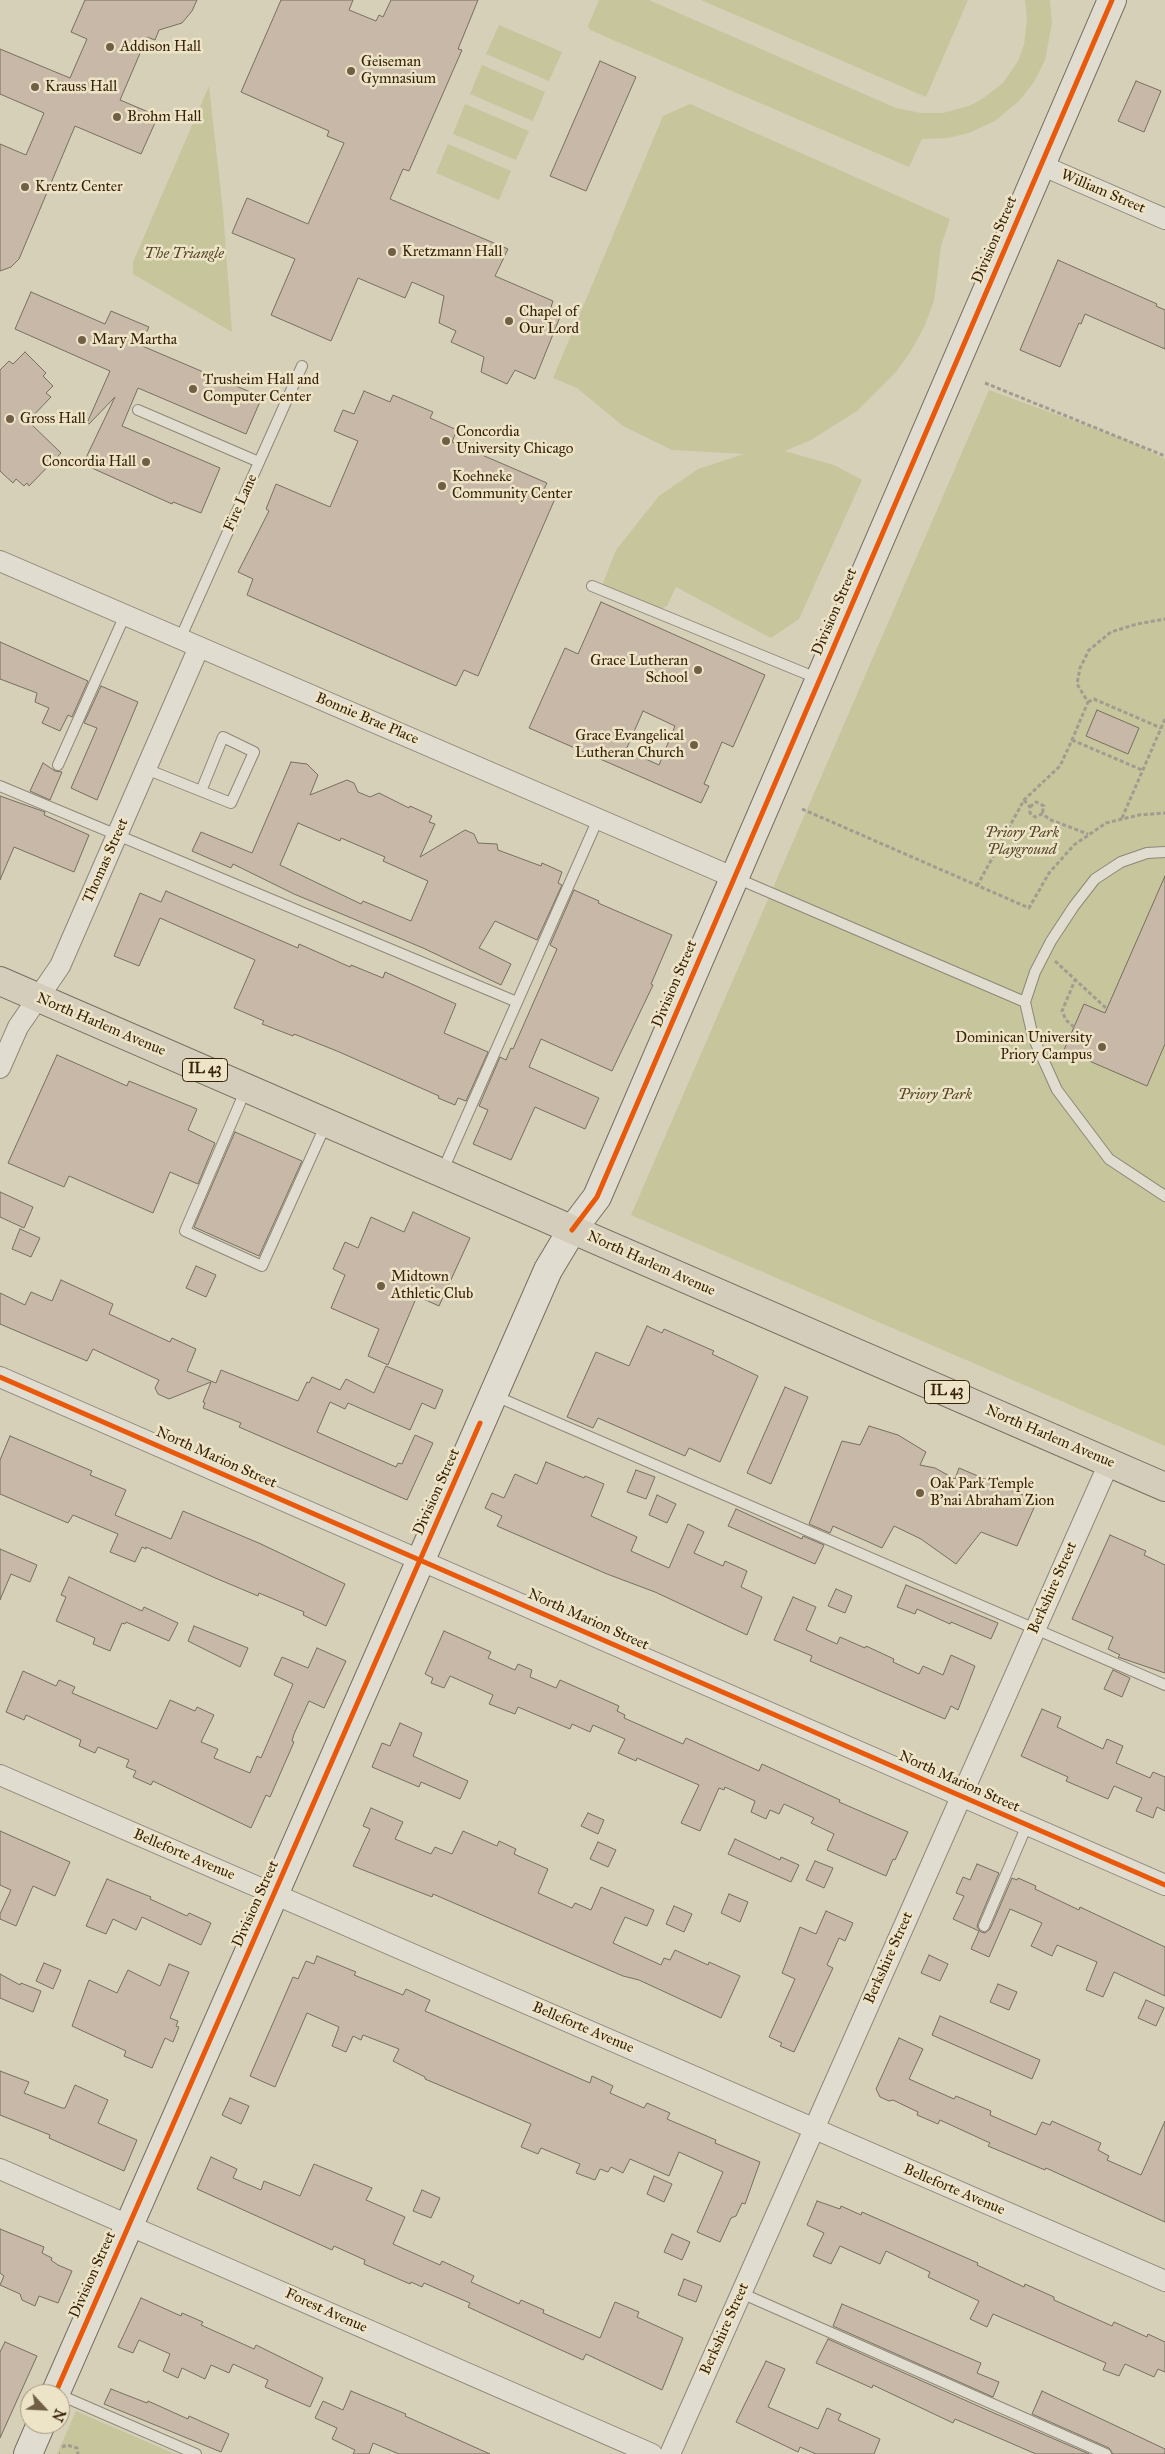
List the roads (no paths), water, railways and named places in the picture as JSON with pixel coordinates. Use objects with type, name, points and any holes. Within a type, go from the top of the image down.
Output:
[{"type":"main road","name":"North Harlem Avenue","points":[[0,981],[1165,1487]]},
{"type":"street","name":"Division Street","points":[[61,2384],[129,2225],[548,1270],[572,1230],[597,1197],[1112,0]]},
{"type":"street","name":"William Street","points":[[1041,165],[1165,219]]},
{"type":"street","name":"Bonnie Brae Place","points":[[0,561],[735,878]]},
{"type":"street","name":"Thomas Street","points":[[0,1068],[18,1027],[60,966],[199,647]]},
{"type":"street","name":"North Marion Street","points":[[0,1377],[1165,1885]]},
{"type":"street","name":"Berkshire Street","points":[[670,2454],[1108,1463]]},
{"type":"street","name":"Belleforte Avenue","points":[[0,1776],[1165,2281]]},
{"type":"street","name":"Forest Avenue","points":[[0,2169],[652,2454]]},
{"type":"street","points":[[28,2454],[37,2434]]},
{"type":"lane","name":"Fire Lane","points":[[180,639],[302,366]]},
{"type":"lane","points":[[138,410],[259,462]]},
{"type":"lane","points":[[592,586],[820,680]]},
{"type":"lane","points":[[58,765],[125,615]]},
{"type":"lane","points":[[146,769],[201,792],[231,804],[254,752],[223,737],[201,792]]},
{"type":"lane","points":[[0,786],[118,833],[517,1002]]},
{"type":"lane","points":[[442,1173],[598,819]]},
{"type":"lane","points":[[1165,852],[1147,854],[1120,862],[1095,879],[1074,906],[1045,953],[1035,972],[1025,1002],[1033,1037],[1057,1090],[1109,1159],[1142,1183],[1165,1196]]},
{"type":"lane","points":[[735,878],[1025,1002]]},
{"type":"lane","points":[[247,1088],[185,1231],[262,1266],[327,1123]]},
{"type":"lane","points":[[493,1395],[1165,1685]]},
{"type":"lane","points":[[984,1926],[1026,1825]]},
{"type":"lane","points":[[741,2293],[1106,2454]]},
{"type":"lane","points":[[70,2400],[196,2454]]},
{"type":"place","name":"Addison Hall","points":[[110,47]]},
{"type":"place","name":"Geiseman Gymnasium","points":[[351,71]]},
{"type":"place","name":"Krauss Hall","points":[[35,87]]},
{"type":"place","name":"Brohm Hall","points":[[117,117]]},
{"type":"place","name":"Krentz Center","points":[[25,187]]},
{"type":"place","name":"Kretzmann Hall","points":[[392,252]]},
{"type":"place","name":"Chapel of Our Lord","points":[[509,321]]},
{"type":"place","name":"Mary Martha","points":[[82,340]]},
{"type":"place","name":"Trusheim Hall and Computer Center","points":[[193,389]]},
{"type":"place","name":"Gross Hall","points":[[10,419]]},
{"type":"place","name":"Concordia University Chicago","points":[[446,441]]},
{"type":"place","name":"Concordia Hall","points":[[146,462]]},
{"type":"place","name":"Koehneke Community Center","points":[[442,486]]},
{"type":"place","name":"Grace Lutheran School","points":[[698,670]]},
{"type":"place","name":"Grace Evangelical Lutheran Church","points":[[694,745]]},
{"type":"place","name":"Dominican University Priory Campus","points":[[1102,1047]]},
{"type":"place","name":"Midtown Athletic Club","points":[[381,1286]]},
{"type":"place","name":"Oak Park Temple B'nai Abraham Zion","points":[[920,1493]]},
{"type":"park label","name":"The Triangle","points":[[184,254]]},
{"type":"park label","name":"Priory Park Playground","points":[[1022,842]]},
{"type":"park label","name":"Priory Park","points":[[935,1095]]}]
